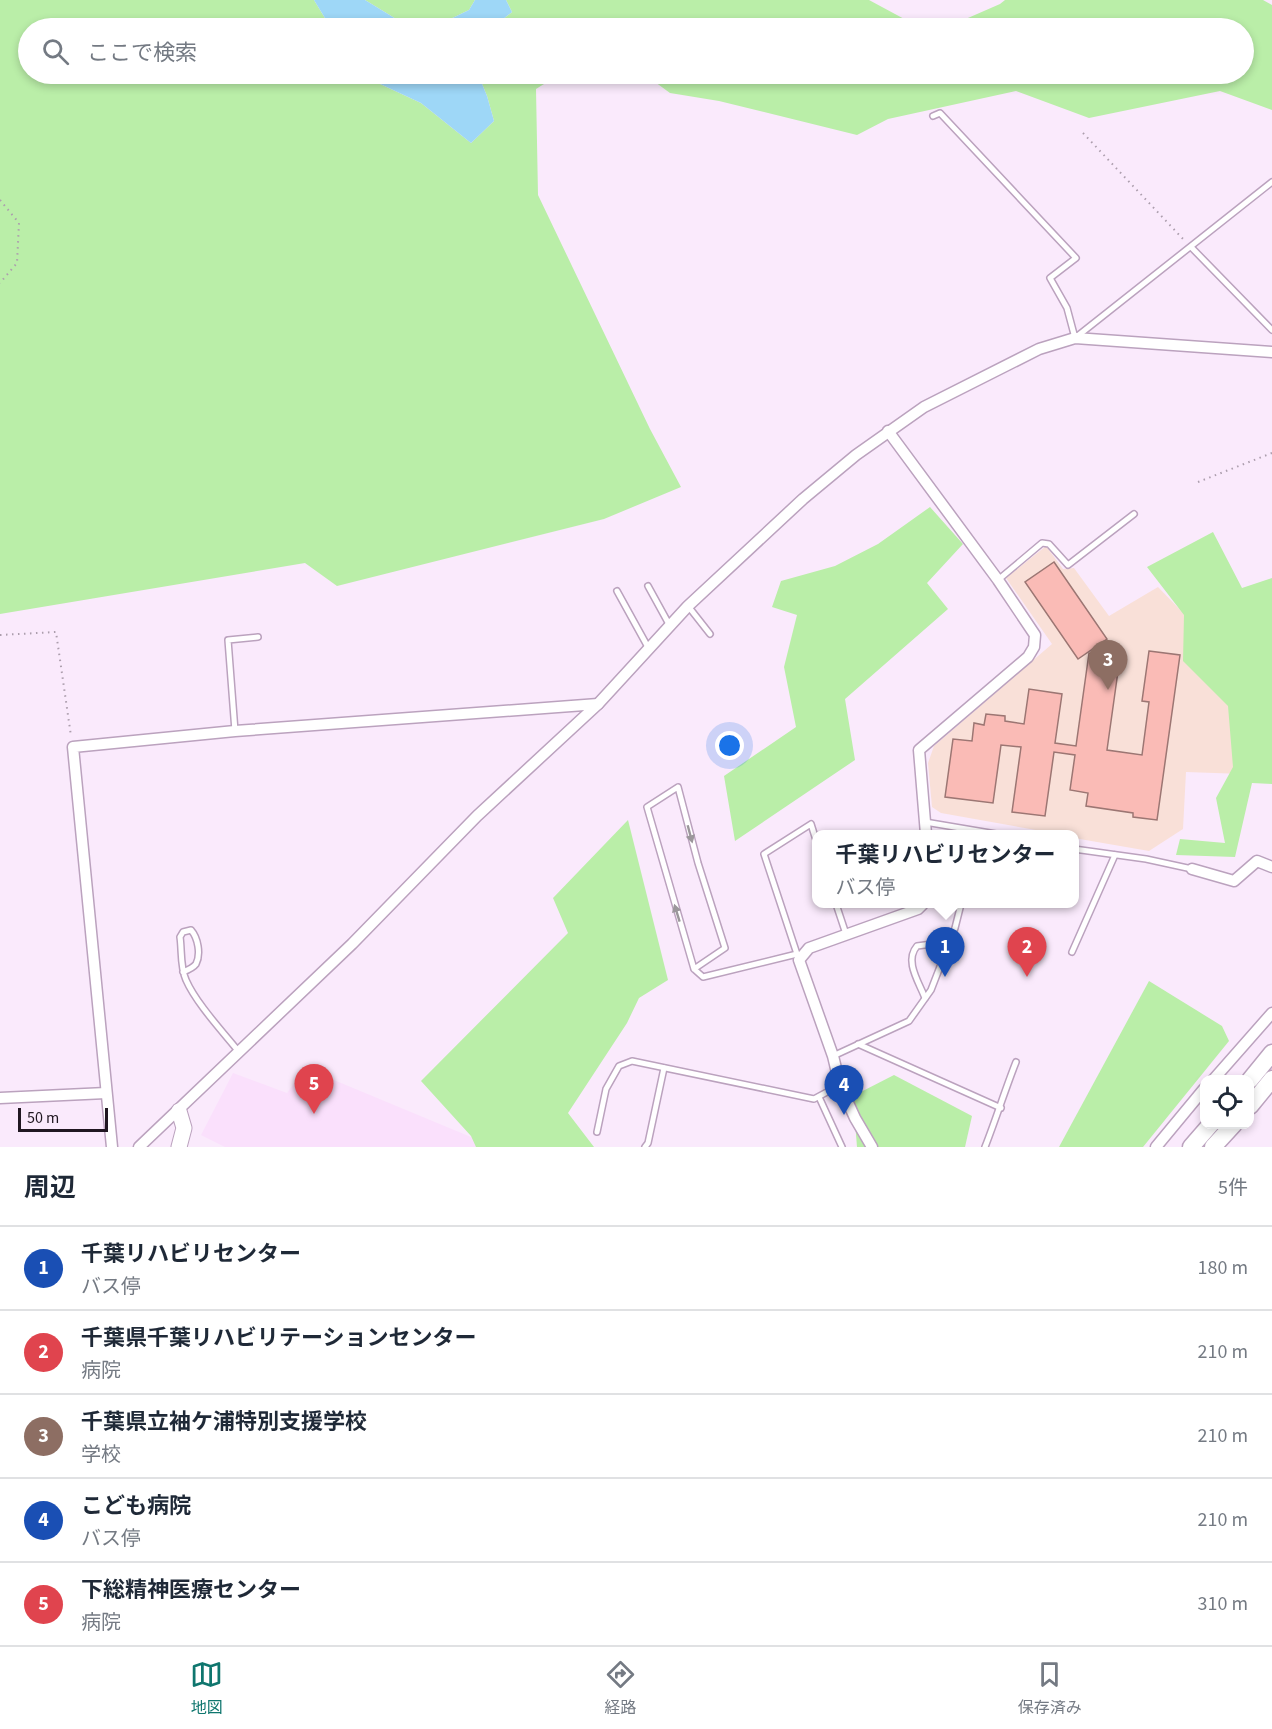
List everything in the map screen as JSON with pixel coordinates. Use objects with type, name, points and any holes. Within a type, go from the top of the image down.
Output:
[{"type":"main road","points":[[1254,1075],[1272,1053]]},
{"type":"main road","points":[[1254,1101],[1272,1079]]},
{"type":"main road","points":[[1191,1147],[1207,1129]]},
{"type":"main road","points":[[1213,1147],[1230,1129]]},
{"type":"street","points":[[139,1147],[352,944],[477,816],[598,704],[688,606],[803,499],[888,431],[924,407],[1013,361],[1052,344],[1075,338],[1272,352]]},
{"type":"street","points":[[888,431],[998,580],[1035,635],[1034,647],[1028,657],[919,750],[926,830]]},
{"type":"street","points":[[112,1147],[73,747],[235,731],[598,704]]},
{"type":"street","points":[[1192,869],[1234,881],[1257,861],[1272,867]]},
{"type":"street","points":[[872,1147],[855,1118],[840,1084],[833,1056],[798,957],[809,948],[919,908]]},
{"type":"street","points":[[1217,1075],[1272,1013]]},
{"type":"street","points":[[0,1098],[106,1093]]},
{"type":"street","points":[[1156,1147],[1200,1094]]},
{"type":"street","points":[[179,1111],[183,1128],[179,1147]]},
{"type":"lane","points":[[933,116],[940,112],[1076,258],[1050,278],[1067,308],[1075,338],[1272,182]]},
{"type":"lane","points":[[1191,247],[1272,330]]},
{"type":"lane","points":[[998,580],[1042,543],[1049,544],[1068,565],[1134,514]]},
{"type":"lane","points":[[648,586],[670,626]]},
{"type":"lane","points":[[617,591],[649,648]]},
{"type":"lane","points":[[688,606],[710,634]]},
{"type":"lane","points":[[235,731],[228,640],[258,637]]},
{"type":"lane","points":[[694,969],[725,948],[698,863],[678,788],[647,807],[694,969],[703,977],[798,957],[764,854],[811,824],[813,830]]},
{"type":"lane","points":[[925,822],[964,830]]},
{"type":"lane","points":[[1079,850],[1146,859],[1192,869]]},
{"type":"lane","points":[[1072,952],[1115,855]]},
{"type":"lane","points":[[838,908],[846,936]]},
{"type":"lane","points":[[833,1056],[909,1021],[931,990],[955,928],[960,908]]},
{"type":"lane","points":[[183,972],[193,967],[197,961],[198,941],[191,930],[183,932],[180,937],[183,972],[186,980],[205,1010],[239,1052]]},
{"type":"lane","points":[[925,998],[911,962],[912,952],[917,946],[932,944],[946,950]]},
{"type":"lane","points":[[858,1044],[1001,1108]]},
{"type":"lane","points":[[597,1132],[606,1089],[619,1066],[632,1061],[814,1099],[840,1084]]},
{"type":"lane","points":[[985,1147],[1016,1062]]},
{"type":"lane","points":[[645,1147],[648,1143],[664,1068]]},
{"type":"lane","points":[[819,1097],[842,1147]]},
{"type":"path","points":[[1083,133],[1191,247]]},
{"type":"path","points":[[0,200],[19,223],[17,263],[0,283]]},
{"type":"path","points":[[1198,482],[1272,453]]},
{"type":"path","points":[[0,635],[56,632],[73,747]]},
{"type":"shaded area","points":[[1046,546],[1063,569],[1074,568],[1109,616],[1158,587],[1189,619],[1240,721],[1243,774],[1186,772],[1183,829],[1149,851],[1079,839],[1079,830],[1036,830],[941,813],[932,807],[928,763],[934,746],[1052,644],[1006,578]]},
{"type":"shaded area","points":[[305,1068],[495,1147],[225,1147],[201,1135],[233,1073],[287,1093]]},
{"type":"green space","points":[[0,0],[314,0],[325,18],[18,18],[18,84],[380,84],[421,103],[471,143],[494,121],[482,84],[544,84],[536,89],[538,195],[650,429],[681,487],[604,519],[337,586],[305,563],[0,614]]},
{"type":"green space","points":[[365,0],[475,0],[469,10],[452,18],[395,18]]},
{"type":"green space","points":[[506,0],[869,0],[902,18],[504,18],[512,12]]},
{"type":"green space","points":[[1005,0],[1263,0],[1272,5],[1272,110],[1220,91],[1089,118],[1016,91],[888,119],[857,135],[719,101],[670,93],[658,84],[1254,84],[1254,18],[968,18]]},
{"type":"green space","points":[[930,507],[963,544],[927,583],[948,609],[845,699],[855,760],[735,841],[724,776],[796,727],[784,667],[797,615],[772,607],[781,581],[835,566],[878,544]]},
{"type":"green space","points":[[1213,532],[1242,588],[1272,578],[1272,784],[1252,783],[1235,857],[1176,855],[1180,839],[1225,843],[1216,798],[1233,767],[1228,706],[1183,661],[1184,615],[1147,567]]},
{"type":"green space","points":[[628,820],[668,980],[639,998],[627,1023],[568,1113],[594,1147],[476,1147],[471,1136],[421,1081],[568,933],[553,898]]},
{"type":"green space","points":[[1149,981],[1222,1026],[1229,1041],[1143,1147],[1059,1147]]},
{"type":"green space","points":[[894,1075],[972,1116],[965,1147],[857,1147],[853,1096]]},
{"type":"water","points":[[314,0],[365,0],[395,18],[325,18]]},
{"type":"water","points":[[475,0],[506,0],[512,12],[504,18],[452,18],[469,10]]},
{"type":"water","points":[[380,84],[482,84],[494,121],[471,143],[421,103]]},
{"type":"building","points":[[1054,562],[1107,639],[1078,659],[1025,582]]},
{"type":"building","points":[[1149,651],[1180,655],[1157,820],[1133,817],[1133,813],[1086,806],[1088,793],[1070,790],[1075,755],[1054,752],[1045,816],[1012,812],[1021,747],[1001,745],[993,803],[945,797],[953,739],[972,741],[974,723],[984,725],[986,714],[1005,716],[1005,721],[1024,724],[1029,689],[1062,694],[1055,743],[1076,746],[1089,653],[1120,657],[1107,750],[1142,755],[1149,702],[1142,701]]},
{"type":"place","name":"千葉県立袖ケ浦特別支援学校","points":[[1108,690]]},
{"type":"place","name":"千葉リハビリセンター","points":[[945,977]]},
{"type":"place","name":"千葉県千葉リハビリテーションセンター","points":[[1027,977]]},
{"type":"place","name":"下総精神医療センター","points":[[314,1114]]},
{"type":"place","name":"こども病院","points":[[844,1115]]}]
